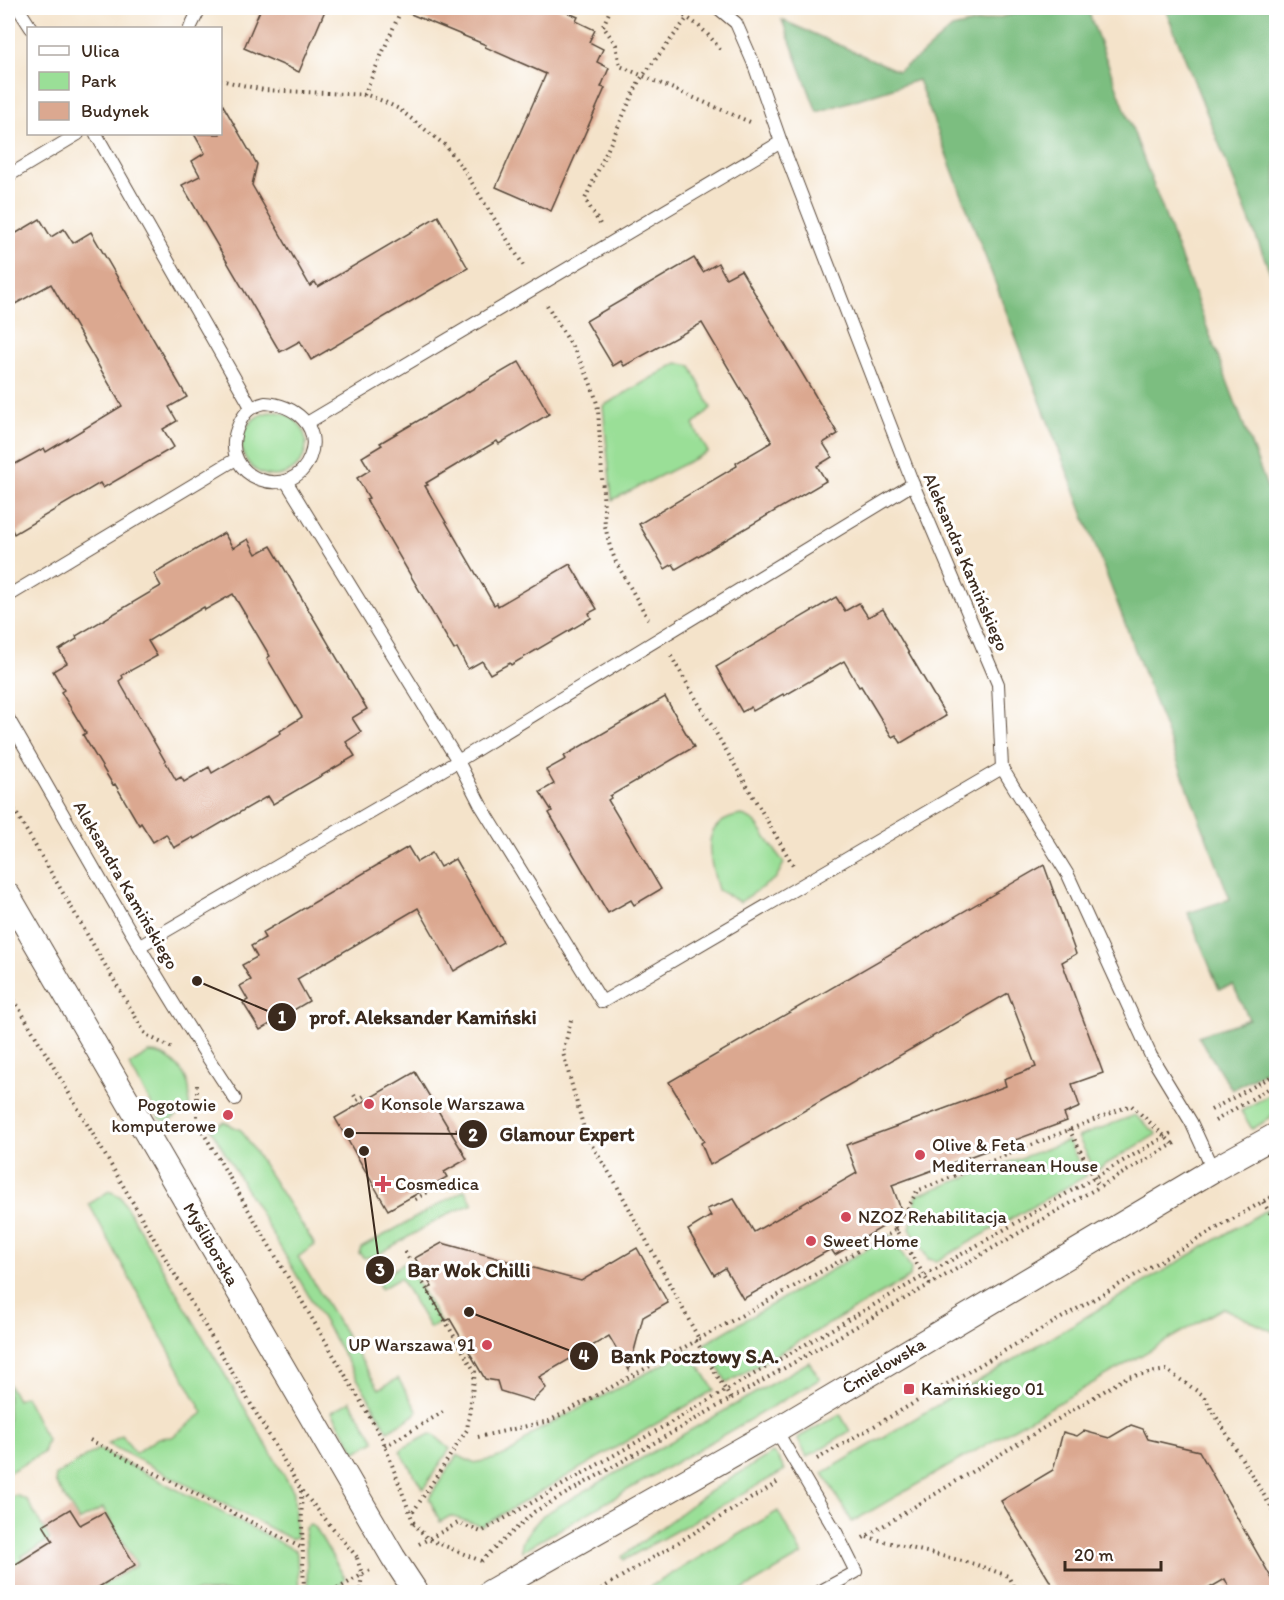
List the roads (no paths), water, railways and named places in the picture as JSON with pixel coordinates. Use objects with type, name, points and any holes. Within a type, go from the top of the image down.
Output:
[{"type":"street","name":"Myśliborska","points":[[8,895],[416,1593]]},
{"type":"street","name":"Ćmielowska","points":[[490,1593],[776,1430],[1213,1170],[1276,1135]]},
{"type":"lane","points":[[18,8],[30,27]]},
{"type":"lane","points":[[190,27],[200,8]]},
{"type":"lane","name":"Aleksandra Kamińskiego","points":[[718,8],[736,23],[753,62],[781,142],[913,484],[998,684],[1002,768],[1068,875],[1152,1056],[1193,1127],[1213,1170]]},
{"type":"lane","points":[[8,176],[76,135]]},
{"type":"lane","points":[[97,135],[251,407]]},
{"type":"lane","points":[[307,423],[781,142]]},
{"type":"lane","points":[[265,403],[278,404],[301,416],[307,423],[312,443],[311,455],[297,475],[286,481],[276,483],[258,480],[242,468],[236,459],[234,437],[240,422],[251,407],[265,403]]},
{"type":"lane","points":[[8,596],[236,459]]},
{"type":"lane","points":[[286,481],[458,760],[480,804],[602,1002],[1002,768]]},
{"type":"lane","points":[[141,946],[458,760],[913,484]]},
{"type":"lane","name":"Aleksandra Kamińskiego","points":[[8,718],[141,946],[235,1099]]},
{"type":"lane","points":[[776,1430],[856,1572],[819,1593]]},
{"type":"place","name":"prof. Aleksander Kamiński","points":[[197,981]]},
{"type":"place","name":"Konsole Warszawa","points":[[369,1104]]},
{"type":"place","name":"Pogotowie komputerowe","points":[[228,1115]]},
{"type":"place","name":"Glamour Expert","points":[[349,1133]]},
{"type":"place","name":"Bar Wok Chilli","points":[[364,1151]]},
{"type":"place","name":"Olive & Feta Mediterranean House","points":[[920,1155]]},
{"type":"place","name":"Cosmedica","points":[[383,1184]]},
{"type":"place","name":"NZOZ Rehabilitacja","points":[[846,1217]]},
{"type":"place","name":"Sweet Home","points":[[811,1241]]},
{"type":"place","name":"Bank Pocztowy S.A.","points":[[469,1312]]},
{"type":"place","name":"UP Warszawa 91","points":[[487,1345]]},
{"type":"place","name":"Kamińskiego 01","points":[[909,1389]]}]
